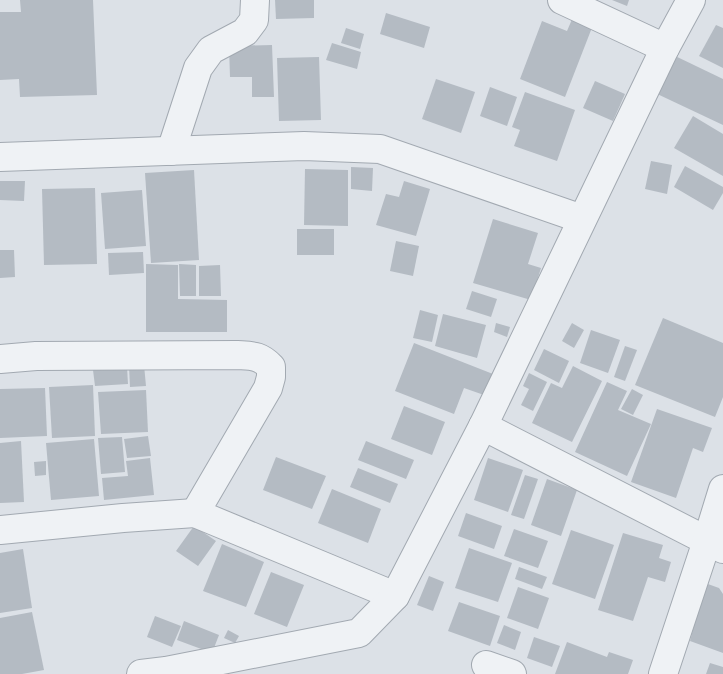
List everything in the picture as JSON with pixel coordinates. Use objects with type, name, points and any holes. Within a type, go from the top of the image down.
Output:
[{"type":"street","points":[[171,151],[198,68],[211,50],[245,32],[254,20],[255,0]]},
{"type":"street","points":[[562,0],[665,48]]},
{"type":"street","points":[[158,673],[359,633],[395,596],[483,426],[665,48],[691,0]]},
{"type":"street","points":[[0,157],[304,146],[380,149],[582,220]]},
{"type":"street","points":[[0,358],[36,356],[237,355],[257,356],[265,361],[271,368],[268,388],[195,513]]},
{"type":"street","points":[[483,426],[715,545]]},
{"type":"street","points":[[663,674],[715,545],[723,488]]},
{"type":"street","points":[[0,530],[195,513],[395,596]]},
{"type":"street","points":[[486,665],[512,674]]},
{"type":"building","points":[[20,0],[93,0],[97,95],[20,97],[19,79],[0,80],[0,12],[21,12]]},
{"type":"building","points":[[275,0],[314,0],[314,18],[276,19]]},
{"type":"building","points":[[612,0],[629,0],[627,6]]},
{"type":"building","points":[[386,13],[430,27],[424,48],[380,34]]},
{"type":"building","points":[[573,17],[593,25],[565,97],[520,79],[542,21],[567,31]]},
{"type":"building","points":[[716,25],[723,28],[723,68],[699,56]]},
{"type":"building","points":[[346,28],[364,34],[360,49],[341,43]]},
{"type":"building","points":[[332,43],[361,52],[357,69],[326,60]]},
{"type":"building","points":[[272,45],[274,97],[252,97],[252,77],[230,77],[229,46]]},
{"type":"building","points":[[671,54],[723,79],[723,125],[653,92]]},
{"type":"building","points":[[319,57],[321,120],[279,121],[277,58]]},
{"type":"building","points":[[436,79],[475,92],[461,133],[422,119]]},
{"type":"building","points":[[595,81],[625,94],[613,121],[583,108]]},
{"type":"building","points":[[490,87],[517,97],[507,126],[480,116]]},
{"type":"building","points":[[525,92],[575,110],[557,161],[514,146],[520,130],[512,127]]},
{"type":"building","points":[[693,116],[723,134],[723,176],[674,148]]},
{"type":"building","points":[[651,161],[672,165],[667,194],[645,189]]},
{"type":"building","points":[[685,166],[723,187],[723,193],[713,210],[674,187]]},
{"type":"building","points":[[351,167],[373,168],[372,191],[351,189]]},
{"type":"building","points":[[305,169],[348,170],[348,226],[304,225]]},
{"type":"building","points":[[194,170],[199,260],[151,263],[145,173]]},
{"type":"building","points":[[0,181],[25,181],[24,201],[0,200]]},
{"type":"building","points":[[404,181],[430,189],[416,236],[376,225],[386,194],[399,197]]},
{"type":"building","points":[[95,188],[97,264],[44,265],[42,189]]},
{"type":"building","points":[[142,190],[146,246],[105,249],[101,193]]},
{"type":"building","points":[[493,219],[538,233],[528,264],[541,268],[531,300],[473,283]]},
{"type":"building","points":[[297,229],[334,229],[334,255],[297,255]]},
{"type":"building","points":[[396,241],[419,246],[413,276],[390,271]]},
{"type":"building","points":[[0,250],[14,250],[15,277],[0,278]]},
{"type":"building","points":[[143,252],[144,273],[109,275],[108,253]]},
{"type":"building","points":[[146,264],[178,265],[178,299],[227,300],[227,332],[146,332]]},
{"type":"building","points":[[179,264],[196,265],[196,296],[180,296]]},
{"type":"building","points":[[220,265],[221,296],[199,296],[199,266]]},
{"type":"building","points":[[472,291],[497,299],[491,317],[466,309]]},
{"type":"building","points":[[420,310],[438,315],[432,342],[413,338]]},
{"type":"building","points":[[443,314],[486,325],[477,358],[435,346]]},
{"type":"building","points":[[663,318],[723,343],[723,397],[715,417],[635,385]]},
{"type":"building","points":[[496,323],[510,327],[507,337],[494,332]]},
{"type":"building","points":[[572,323],[584,330],[574,348],[562,341]]},
{"type":"building","points":[[591,330],[620,340],[608,373],[580,363]]},
{"type":"building","points":[[414,343],[493,374],[484,395],[464,388],[454,414],[395,391]]},
{"type":"building","points":[[625,346],[637,350],[625,381],[614,377]]},
{"type":"building","points":[[544,349],[569,361],[559,383],[534,370]]},
{"type":"building","points":[[144,365],[146,386],[130,387],[129,366]]},
{"type":"building","points":[[573,366],[602,381],[572,442],[532,423],[551,383],[562,388]]},
{"type":"building","points":[[127,367],[128,384],[95,386],[93,370]]},
{"type":"building","points":[[529,373],[547,382],[533,411],[521,405],[529,389],[523,386]]},
{"type":"building","points":[[607,382],[627,391],[618,410],[651,424],[627,476],[575,452]]},
{"type":"building","points":[[93,385],[95,436],[52,438],[49,387]]},
{"type":"building","points":[[45,388],[47,436],[0,438],[0,389]]},
{"type":"building","points":[[632,389],[643,395],[633,415],[621,409]]},
{"type":"building","points":[[146,390],[148,432],[101,434],[98,392]]},
{"type":"building","points":[[404,406],[445,422],[432,455],[391,439]]},
{"type":"building","points":[[657,409],[712,428],[703,452],[693,448],[676,498],[631,482]]},
{"type":"building","points":[[148,436],[151,456],[127,458],[124,439]]},
{"type":"building","points":[[122,437],[125,472],[101,474],[98,438]]},
{"type":"building","points":[[94,439],[99,496],[51,500],[46,443]]},
{"type":"building","points":[[21,441],[24,502],[0,503],[0,443]]},
{"type":"building","points":[[366,441],[414,460],[406,479],[358,460]]},
{"type":"building","points":[[276,457],[326,476],[312,509],[263,490]]},
{"type":"building","points":[[150,458],[154,495],[104,500],[102,478],[128,476],[126,461]]},
{"type":"building","points":[[488,458],[523,470],[508,512],[474,500]]},
{"type":"building","points":[[46,461],[46,475],[35,476],[34,462]]},
{"type":"building","points":[[358,468],[398,484],[390,503],[350,487]]},
{"type":"building","points":[[525,475],[538,479],[524,519],[511,515]]},
{"type":"building","points":[[547,479],[577,490],[561,536],[531,525]]},
{"type":"building","points":[[332,489],[381,509],[368,543],[318,523]]},
{"type":"building","points":[[466,513],[502,526],[494,549],[458,536]]},
{"type":"building","points":[[194,526],[216,541],[198,566],[176,551]]},
{"type":"building","points":[[514,529],[548,541],[538,568],[504,556]]},
{"type":"building","points":[[571,530],[614,545],[595,599],[552,584]]},
{"type":"building","points":[[623,533],[663,545],[659,558],[671,562],[665,582],[648,577],[633,621],[598,610]]},
{"type":"building","points":[[222,544],[264,562],[246,607],[203,591]]},
{"type":"building","points":[[469,548],[512,563],[498,602],[455,588]]},
{"type":"building","points":[[23,549],[32,608],[0,613],[0,553]]},
{"type":"building","points":[[519,567],[547,577],[542,589],[515,579]]},
{"type":"building","points":[[271,572],[304,585],[287,627],[254,614]]},
{"type":"building","points":[[429,576],[444,582],[433,611],[417,605]]},
{"type":"building","points":[[705,583],[719,588],[723,594],[723,653],[690,641]]},
{"type":"building","points":[[518,587],[549,598],[538,629],[507,618]]},
{"type":"building","points":[[459,602],[500,616],[490,646],[448,631]]},
{"type":"building","points":[[32,612],[44,670],[22,674],[0,674],[0,618]]},
{"type":"building","points":[[155,616],[181,626],[172,647],[147,637]]},
{"type":"building","points":[[184,621],[219,635],[212,653],[177,640]]},
{"type":"building","points":[[504,625],[521,632],[515,650],[497,643]]},
{"type":"building","points":[[228,630],[239,636],[235,643],[224,638]]},
{"type":"building","points":[[534,637],[560,646],[552,667],[527,658]]},
{"type":"building","points":[[567,642],[607,657],[609,652],[633,660],[628,674],[555,674]]},
{"type":"building","points":[[710,663],[723,667],[723,674],[706,674]]}]
